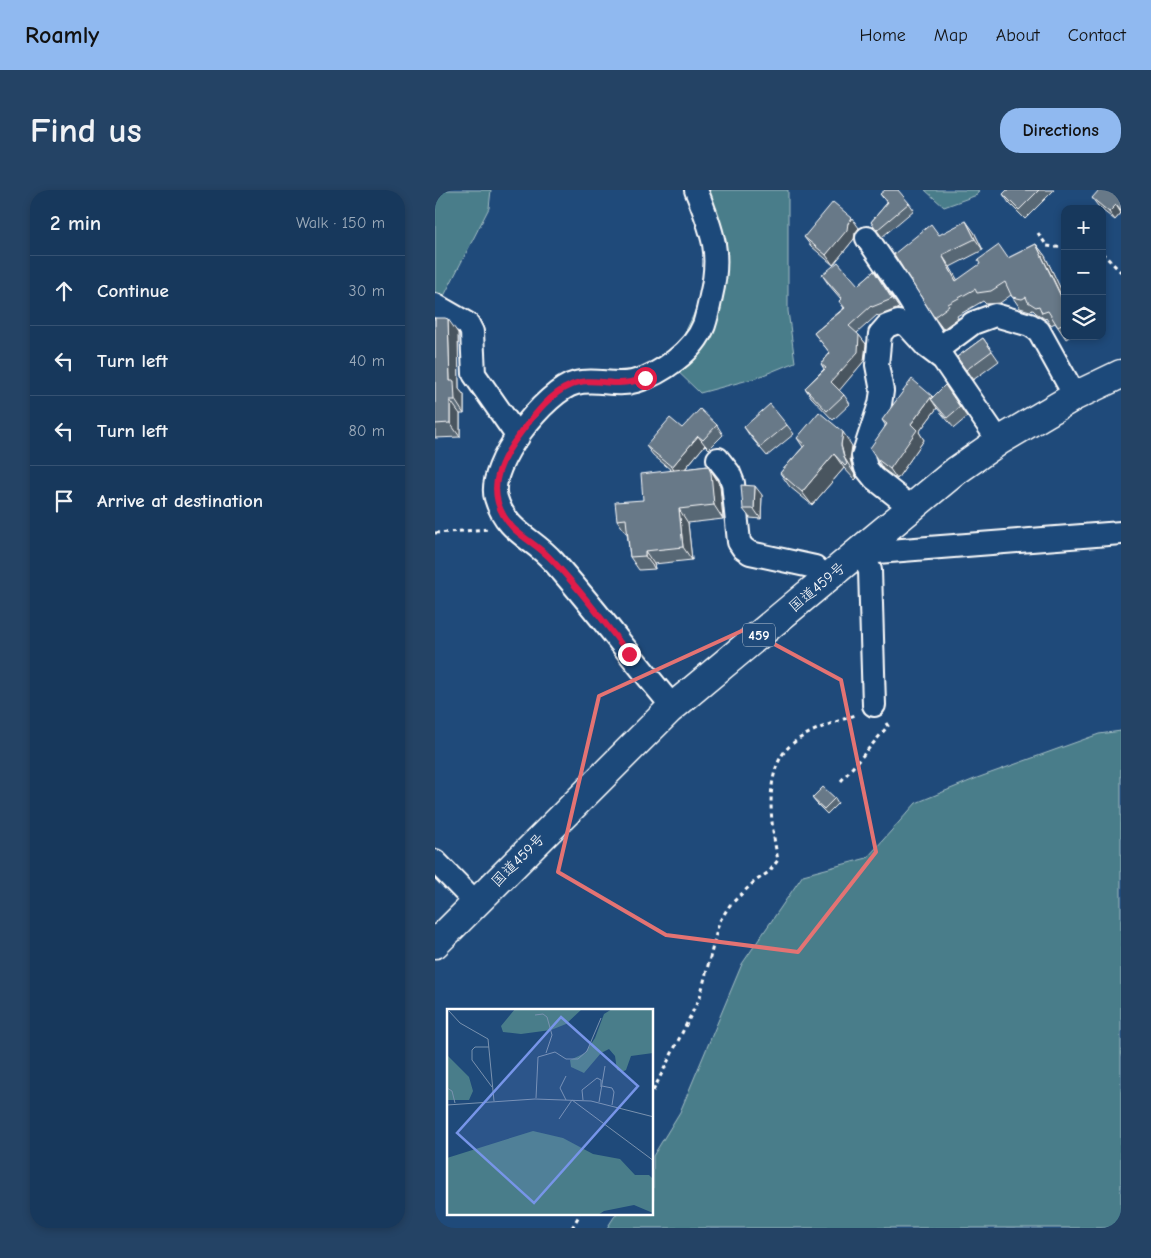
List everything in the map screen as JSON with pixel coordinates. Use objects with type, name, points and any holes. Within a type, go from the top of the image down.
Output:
[{"type":"highway","name":"国道459号","points":[[435,944],[673,707],[956,471],[999,441],[1075,396],[1121,374]]},
{"type":"street","points":[[673,707],[551,559],[513,528],[501,510],[496,498],[495,483],[502,462],[518,437],[546,403],[569,385],[577,382],[634,382],[645,378],[663,370],[675,361],[697,338],[703,326],[714,284],[715,262],[705,211],[695,190]]},
{"type":"street","points":[[867,238],[907,296],[940,354],[999,441]]},
{"type":"street","points":[[435,305],[468,324],[472,332],[473,374],[518,437]]},
{"type":"street","points":[[940,354],[973,323],[995,315],[1030,325],[1039,332],[1075,396]]},
{"type":"street","points":[[912,508],[874,478],[866,468],[863,456],[880,404],[882,391],[877,365],[880,334],[887,326],[898,322],[907,325],[927,347],[940,354]]},
{"type":"street","points":[[719,459],[733,483],[739,542],[743,548],[750,553],[815,567],[827,579]]},
{"type":"street","points":[[859,552],[1121,533]]},
{"type":"street","points":[[859,552],[870,570],[874,705]]},
{"type":"street","points":[[435,861],[476,903]]},
{"type":"path","points":[[1038,233],[1047,246],[1061,248]]},
{"type":"path","points":[[1106,257],[1121,272]]},
{"type":"path","points":[[435,533],[513,528]]},
{"type":"path","points":[[654,1089],[700,997],[719,922],[730,904],[754,882],[769,872],[778,860],[774,840],[771,785],[775,768],[784,751],[793,743],[810,734],[865,711],[874,705],[888,726],[841,781]]},
{"type":"path","points":[[572,1228],[579,1216]]},
{"type":"highlighted area","points":[[746,629],[841,680],[876,852],[798,952],[666,935],[558,872],[599,696]]},
{"type":"green space","points":[[435,190],[491,190],[489,208],[443,298],[435,308]]},
{"type":"green space","points":[[702,190],[788,190],[788,311],[795,362],[756,378],[700,393],[670,364],[693,316],[711,267]]},
{"type":"green space","points":[[925,190],[979,190],[977,195],[944,207]]},
{"type":"green space","points":[[1121,731],[1121,1228],[607,1228],[615,1216],[654,1216],[654,1154],[680,1112],[742,964],[803,875],[867,858],[916,803],[977,778],[1099,734]]},
{"type":"building","points":[[885,190],[898,190],[909,203],[877,230],[871,222],[888,202],[880,194]]},
{"type":"building","points":[[1007,190],[1039,190],[1019,210],[1003,194]]},
{"type":"building","points":[[1099,190],[1121,190],[1121,211],[1116,205],[1109,212],[1106,210],[1106,205],[1100,205],[1092,198]]},
{"type":"building","points":[[833,202],[852,218],[848,223],[847,230],[826,255],[804,237]]},
{"type":"building","points":[[966,221],[975,239],[942,255],[956,281],[980,264],[978,260],[999,245],[1008,258],[1036,244],[1061,297],[1061,325],[1058,327],[1048,311],[1042,313],[1039,306],[1036,307],[1028,302],[1026,297],[1022,299],[1012,297],[1005,282],[991,291],[977,293],[975,289],[948,304],[949,306],[934,317],[894,254],[931,224],[939,235]]},
{"type":"building","points":[[838,262],[858,285],[874,271],[892,299],[871,306],[849,326],[859,335],[858,352],[831,382],[844,395],[827,411],[805,388],[826,368],[821,364],[830,353],[814,333],[845,308],[839,301],[842,298],[822,275]]},
{"type":"building","points":[[435,318],[448,319],[450,381],[454,381],[455,400],[450,400],[450,423],[435,424]]},
{"type":"building","points":[[983,338],[992,351],[966,370],[957,357]]},
{"type":"building","points":[[912,379],[932,396],[911,424],[917,430],[890,469],[877,459],[870,448],[887,424],[882,420]]},
{"type":"building","points":[[945,385],[960,407],[947,418],[931,399]]},
{"type":"building","points":[[770,404],[787,425],[760,447],[744,427]]},
{"type":"building","points":[[700,409],[717,425],[703,440],[698,436],[672,467],[646,446],[670,418],[682,428]]},
{"type":"building","points":[[819,412],[843,432],[841,445],[847,464],[845,466],[834,454],[802,492],[780,473],[805,445],[797,438]]},
{"type":"building","points":[[708,466],[711,473],[714,505],[679,509],[683,547],[645,551],[645,556],[630,557],[626,519],[617,520],[615,502],[643,500],[641,474]]},
{"type":"building","points":[[741,485],[755,486],[754,509],[743,509]]},
{"type":"building","points":[[823,787],[835,798],[824,809],[812,798]]},
{"type":"route","points":[[629,654],[551,559],[513,528],[501,510],[496,498],[495,483],[502,462],[518,437],[546,403],[569,385],[577,382],[634,382],[645,378]]}]
